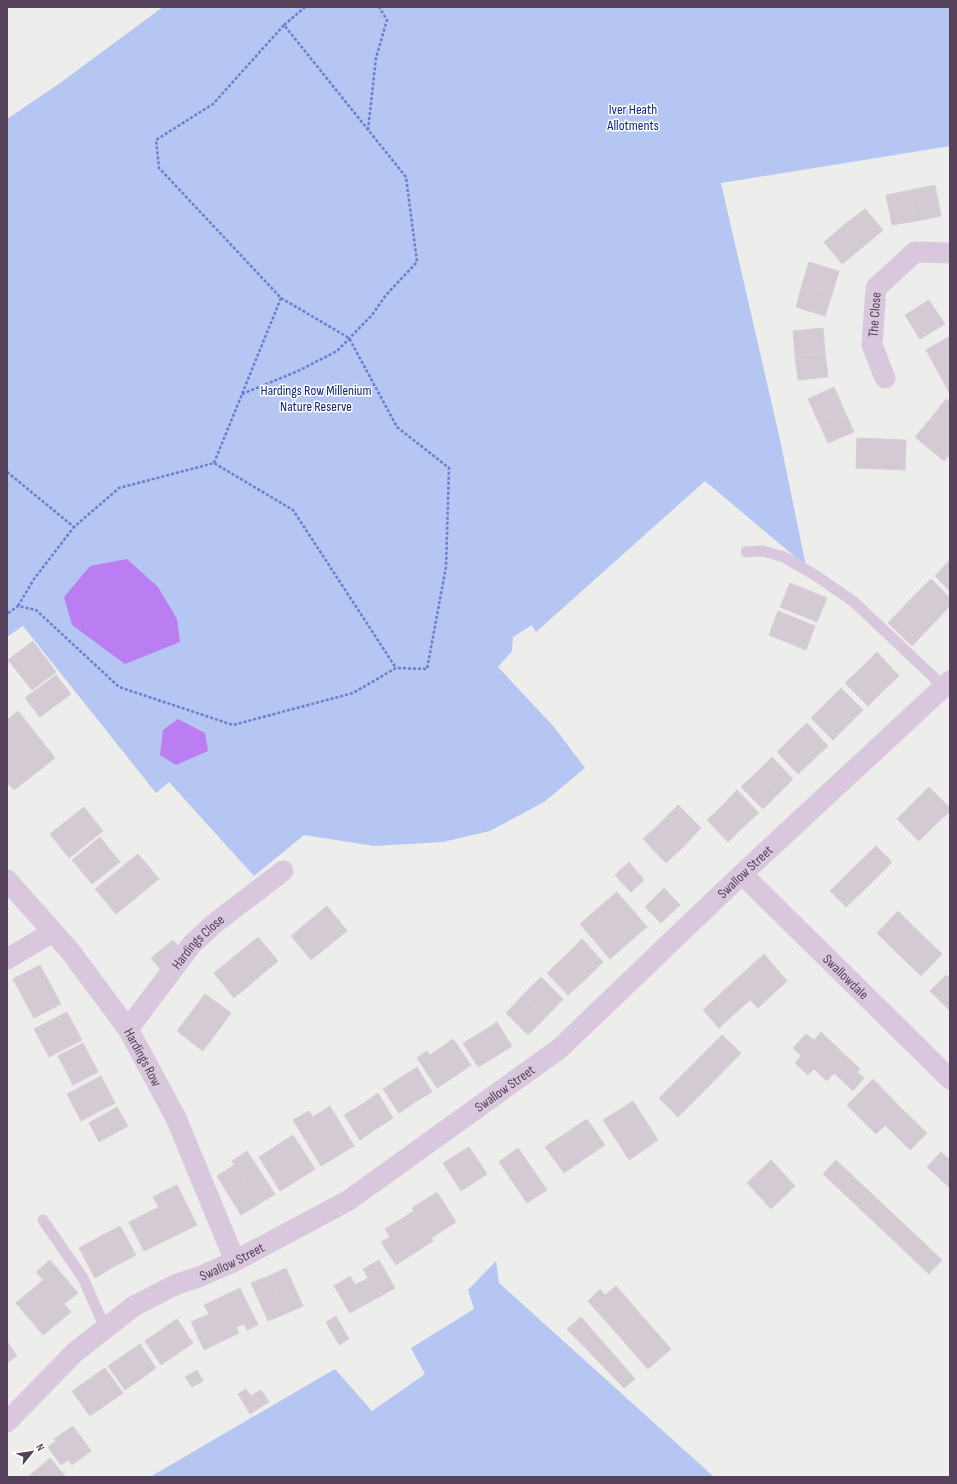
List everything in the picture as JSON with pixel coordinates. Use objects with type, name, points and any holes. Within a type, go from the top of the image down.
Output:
[{"type":"street","name":"The Close","points":[[885,378],[872,345],[876,288],[915,252],[950,253]]},
{"type":"street","name":"Swallow Street","points":[[7,1422],[74,1353],[134,1306],[177,1284],[199,1277],[235,1261],[349,1200],[559,1049],[742,874],[947,684]]},
{"type":"street","name":"Hardings Close","points":[[128,1029],[192,944],[215,923],[283,871]]},
{"type":"street","name":"Swallowdale","points":[[742,874],[950,1079]]},
{"type":"street","name":"Hardings Row","points":[[7,880],[70,950],[128,1029],[176,1118],[235,1261]]},
{"type":"street","points":[[7,959],[53,932]]},
{"type":"lane","points":[[746,552],[763,551],[784,557],[818,577],[854,602],[947,684]]},
{"type":"lane","points":[[43,1220],[83,1278],[105,1328]]},
{"type":"path","points":[[18,606],[36,610],[119,687],[233,725],[353,693],[396,668],[427,669],[446,567],[449,468],[397,427],[349,338],[281,298],[159,168],[156,140],[213,104],[284,25],[304,7]]},
{"type":"path","points":[[368,130],[376,58],[387,20],[379,7]]},
{"type":"path","points":[[242,394],[298,371],[337,351],[372,315],[386,294],[417,262],[406,178],[284,25]]},
{"type":"path","points":[[214,463],[281,298]]},
{"type":"path","points":[[7,614],[18,606],[34,579],[74,528],[119,488],[214,463],[293,510],[396,668]]},
{"type":"path","points":[[7,472],[74,528]]},
{"type":"green space","name":"Hardings Row Millenium Nature Reserve","points":[[163,7],[950,7],[950,146],[721,183],[780,440],[806,566],[705,481],[536,632],[532,625],[513,637],[512,651],[498,667],[554,727],[585,768],[544,802],[490,831],[443,842],[374,846],[304,835],[254,876],[169,782],[156,793],[23,626],[7,637],[7,119],[60,83]]},
{"type":"green space","points":[[496,1261],[499,1283],[714,1477],[150,1477],[335,1369],[372,1411],[425,1374],[411,1348],[474,1309],[468,1290]]},
{"type":"shaded area","points":[[127,559],[158,587],[177,619],[180,642],[125,664],[72,625],[64,597],[90,566]]},
{"type":"shaded area","points":[[178,719],[205,733],[208,751],[176,765],[160,755],[163,730]]},
{"type":"building","points":[[935,185],[941,216],[916,221],[911,190]]},
{"type":"building","points":[[911,190],[916,221],[892,225],[886,195]]},
{"type":"building","points":[[865,209],[883,230],[863,247],[844,225]]},
{"type":"building","points":[[844,225],[863,247],[842,264],[824,242]]},
{"type":"building","points":[[809,262],[839,271],[832,294],[802,285]]},
{"type":"building","points":[[802,285],[832,294],[825,316],[796,307]]},
{"type":"building","points":[[929,300],[945,324],[920,339],[905,315]]},
{"type":"building","points":[[823,328],[825,353],[795,356],[793,331]]},
{"type":"building","points":[[950,336],[950,394],[926,350]]},
{"type":"building","points":[[825,353],[828,377],[798,380],[795,356]]},
{"type":"building","points":[[834,387],[844,410],[818,421],[808,399]]},
{"type":"building","points":[[946,399],[950,402],[950,433],[931,418]]},
{"type":"building","points":[[844,410],[854,432],[828,443],[818,421]]},
{"type":"building","points":[[931,418],[950,433],[950,454],[944,461],[915,437]]},
{"type":"building","points":[[857,438],[882,439],[881,469],[856,468]]},
{"type":"building","points":[[882,439],[906,440],[905,470],[881,469]]},
{"type":"building","points":[[950,560],[950,591],[935,576]]},
{"type":"building","points":[[931,579],[950,598],[950,606],[933,624],[909,601]]},
{"type":"building","points":[[790,583],[827,598],[817,622],[780,607]]},
{"type":"building","points":[[909,601],[933,624],[912,646],[888,623]]},
{"type":"building","points":[[778,611],[815,626],[806,650],[769,635]]},
{"type":"building","points":[[33,641],[56,672],[32,690],[8,660]]},
{"type":"building","points":[[877,652],[899,676],[883,691],[861,668]]},
{"type":"building","points":[[861,668],[883,691],[868,706],[845,683]]},
{"type":"building","points":[[56,675],[71,694],[40,717],[25,698]]},
{"type":"building","points":[[841,688],[863,710],[848,725],[826,703]]},
{"type":"building","points":[[826,703],[848,725],[833,740],[811,718]]},
{"type":"building","points":[[18,711],[55,758],[14,790],[7,782],[7,720]]},
{"type":"building","points":[[807,723],[828,746],[813,760],[792,737]]},
{"type":"building","points":[[792,737],[813,760],[798,774],[777,752]]},
{"type":"building","points":[[772,757],[793,779],[778,794],[757,772]]},
{"type":"building","points":[[757,772],[778,794],[763,809],[741,787]]},
{"type":"building","points":[[929,787],[950,808],[950,811],[935,825],[913,803]]},
{"type":"building","points":[[737,790],[759,813],[743,827],[722,806]]},
{"type":"building","points":[[913,803],[935,825],[919,841],[897,819]]},
{"type":"building","points":[[678,805],[701,828],[684,846],[661,822]]},
{"type":"building","points":[[722,806],[743,827],[728,842],[707,820]]},
{"type":"building","points":[[84,807],[103,831],[69,858],[50,834]]},
{"type":"building","points":[[661,822],[684,846],[666,863],[643,839]]},
{"type":"building","points":[[100,837],[120,862],[92,884],[72,860]]},
{"type":"building","points":[[876,846],[892,862],[869,885],[853,868]]},
{"type":"building","points":[[138,854],[159,879],[116,914],[95,889]]},
{"type":"building","points":[[629,862],[644,880],[631,892],[615,875]]},
{"type":"building","points":[[853,868],[869,885],[846,907],[830,891]]},
{"type":"building","points":[[664,888],[680,905],[661,923],[645,907]]},
{"type":"building","points":[[617,892],[647,927],[628,943],[598,908]]},
{"type":"building","points":[[327,906],[347,931],[311,960],[291,936]]},
{"type":"building","points":[[598,908],[628,943],[610,959],[580,924]]},
{"type":"building","points":[[898,911],[914,927],[893,949],[877,933]]},
{"type":"building","points":[[914,927],[942,954],[921,976],[893,949]]},
{"type":"building","points":[[258,937],[278,961],[234,998],[214,973]]},
{"type":"building","points":[[582,939],[603,962],[586,979],[565,956]]},
{"type":"building","points":[[173,940],[183,952],[161,970],[151,958]]},
{"type":"building","points":[[764,954],[787,981],[758,1008],[733,982]]},
{"type":"building","points":[[565,956],[586,979],[568,995],[547,973]]},
{"type":"building","points":[[40,965],[61,1004],[34,1018],[13,979]]},
{"type":"building","points":[[946,975],[950,979],[950,1011],[930,991]]},
{"type":"building","points":[[541,977],[563,999],[546,1017],[523,995]]},
{"type":"building","points":[[733,982],[750,1000],[719,1028],[703,1010]]},
{"type":"building","points":[[205,994],[231,1013],[203,1051],[177,1031]]},
{"type":"building","points":[[523,995],[546,1017],[528,1035],[506,1013]]},
{"type":"building","points":[[67,1012],[82,1040],[49,1057],[34,1029]]},
{"type":"building","points":[[497,1022],[512,1046],[495,1057],[480,1033]]},
{"type":"building","points":[[821,1032],[841,1051],[819,1074],[814,1069],[808,1075],[795,1063],[801,1056],[793,1048],[806,1034],[814,1040]]},
{"type":"building","points":[[480,1033],[495,1057],[478,1067],[463,1043]]},
{"type":"building","points":[[722,1035],[741,1053],[710,1085],[691,1066]]},
{"type":"building","points":[[453,1039],[471,1065],[454,1077],[436,1051]]},
{"type":"building","points":[[83,1043],[98,1072],[73,1085],[58,1056]]},
{"type":"building","points":[[427,1051],[430,1055],[436,1051],[454,1077],[437,1088],[417,1058]]},
{"type":"building","points":[[841,1051],[860,1069],[857,1072],[864,1078],[853,1091],[834,1073],[827,1081],[819,1074]]},
{"type":"building","points":[[691,1066],[710,1085],[678,1117],[659,1098]]},
{"type":"building","points":[[417,1067],[432,1092],[415,1102],[400,1078]]},
{"type":"building","points":[[101,1076],[115,1103],[81,1121],[67,1094]]},
{"type":"building","points":[[400,1078],[415,1102],[399,1113],[383,1089]]},
{"type":"building","points":[[873,1079],[902,1109],[876,1134],[847,1105]]},
{"type":"building","points":[[378,1093],[393,1118],[376,1129],[361,1105]]},
{"type":"building","points":[[633,1101],[658,1140],[629,1160],[603,1120]]},
{"type":"building","points":[[361,1105],[376,1129],[360,1140],[344,1115]]},
{"type":"building","points":[[330,1106],[354,1146],[321,1166],[293,1120],[309,1111],[313,1117]]},
{"type":"building","points":[[117,1107],[128,1126],[99,1142],[89,1123]]},
{"type":"building","points":[[902,1109],[927,1133],[910,1150],[885,1125]]},
{"type":"building","points":[[587,1119],[605,1145],[584,1159],[566,1133]]},
{"type":"building","points":[[566,1133],[584,1159],[564,1173],[545,1147]]},
{"type":"building","points":[[293,1135],[315,1169],[298,1180],[276,1146]]},
{"type":"building","points":[[276,1146],[298,1180],[280,1191],[259,1157]]},
{"type":"building","points":[[469,1147],[487,1174],[461,1191],[443,1163]]},
{"type":"building","points":[[518,1148],[547,1190],[527,1203],[499,1162]]},
{"type":"building","points":[[247,1151],[275,1194],[259,1204],[232,1161]]},
{"type":"building","points":[[941,1152],[950,1160],[949,1187],[927,1167]]},
{"type":"building","points":[[771,1160],[795,1186],[771,1209],[747,1183]]},
{"type":"building","points":[[836,1160],[942,1260],[929,1274],[823,1174]]},
{"type":"building","points":[[234,1165],[259,1204],[241,1215],[217,1176]]},
{"type":"building","points":[[177,1185],[197,1225],[144,1251],[129,1222],[159,1207],[153,1197]]},
{"type":"building","points":[[437,1192],[456,1222],[431,1238],[412,1208]]},
{"type":"building","points":[[414,1211],[433,1241],[396,1265],[381,1242],[390,1237],[385,1229]]},
{"type":"building","points":[[120,1226],[136,1255],[115,1266],[99,1237]]},
{"type":"building","points":[[99,1237],[115,1266],[95,1278],[79,1248]]},
{"type":"building","points":[[50,1260],[78,1293],[64,1304],[71,1312],[43,1335],[16,1303],[43,1280],[36,1272]]},
{"type":"building","points":[[379,1260],[395,1288],[350,1313],[334,1286],[350,1276],[355,1285],[368,1278],[363,1269]]},
{"type":"building","points":[[286,1268],[303,1306],[285,1314],[269,1276]]},
{"type":"building","points":[[269,1276],[285,1314],[268,1321],[251,1283]]},
{"type":"building","points":[[616,1286],[671,1349],[648,1369],[588,1301],[600,1289],[605,1295]]},
{"type":"building","points":[[240,1288],[258,1325],[247,1330],[244,1324],[236,1327],[239,1333],[204,1350],[191,1322],[209,1314],[204,1305]]},
{"type":"building","points":[[336,1316],[349,1339],[339,1345],[326,1322]]},
{"type":"building","points":[[581,1317],[635,1379],[624,1388],[567,1329]]},
{"type":"building","points":[[177,1319],[193,1343],[161,1365],[145,1341]]},
{"type":"building","points":[[7,1341],[17,1356],[7,1363]]},
{"type":"building","points":[[140,1344],[156,1368],[125,1390],[108,1366]]},
{"type":"building","points":[[105,1368],[123,1393],[90,1416],[72,1391]]},
{"type":"building","points":[[197,1370],[203,1381],[192,1387],[185,1377]]},
{"type":"building","points":[[246,1389],[251,1396],[261,1390],[269,1402],[250,1414],[238,1394]]},
{"type":"building","points":[[73,1426],[91,1451],[72,1465],[68,1460],[61,1465],[48,1447],[56,1441],[54,1439]]},
{"type":"building","points":[[50,1458],[66,1477],[28,1477]]},
{"type":"park label","name":"Iver Heath Allotments","points":[[633,118]]}]
